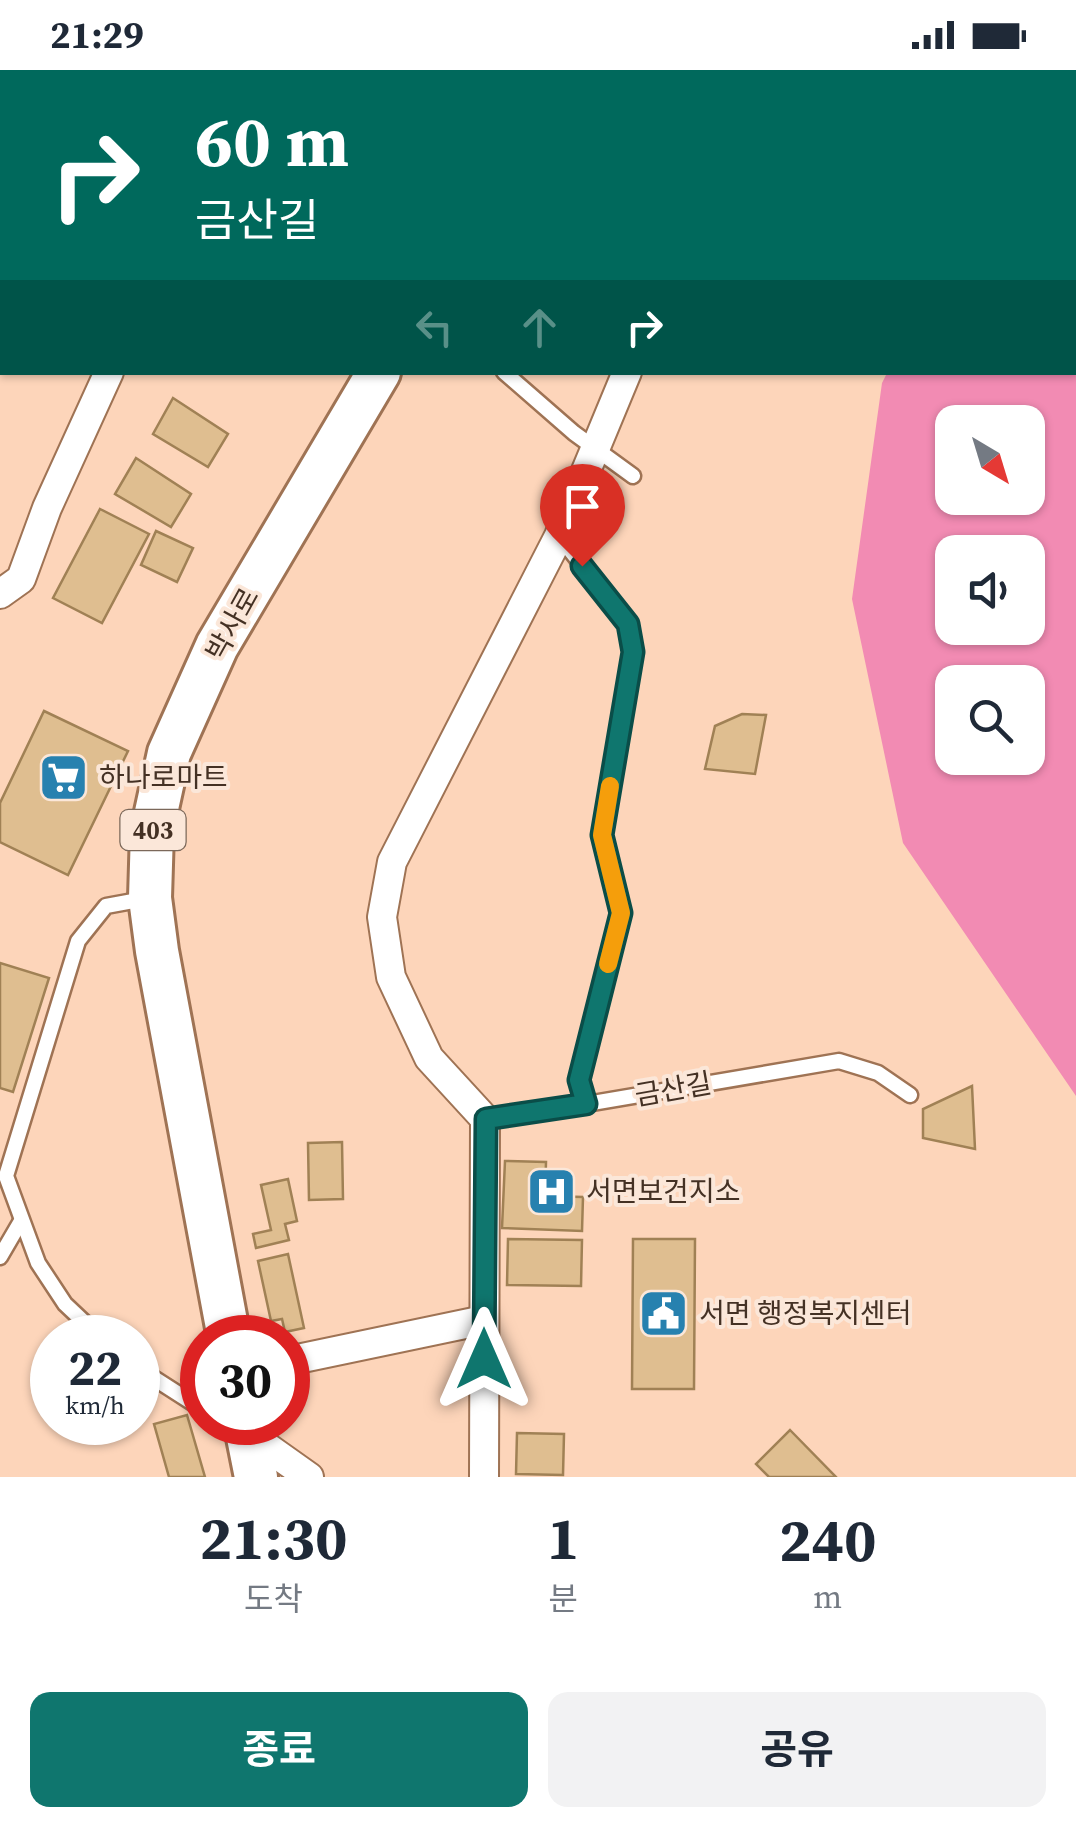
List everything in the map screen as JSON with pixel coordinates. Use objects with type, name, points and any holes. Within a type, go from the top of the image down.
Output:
[{"type":"main road","name":"박사로","points":[[225,1315],[157,952],[150,898],[152,830],[169,754],[217,646],[378,375]]},
{"type":"main road","points":[[246,1445],[256,1477]]},
{"type":"street","points":[[0,594],[21,579],[47,508],[108,375]]},
{"type":"street","points":[[484,1477],[486,1119],[429,1058],[391,977],[382,917],[392,862],[559,536],[626,375]]},
{"type":"street","points":[[310,1356],[484,1320]]},
{"type":"street","points":[[266,1445],[309,1477]]},
{"type":"lane","points":[[508,375],[633,476]]},
{"type":"lane","points":[[559,536],[628,624],[633,652],[602,835],[621,913],[579,1080],[586,1104]]},
{"type":"lane","points":[[77,1315],[38,1263],[6,1176],[78,941],[106,906],[150,898]]},
{"type":"lane","name":"금산길","points":[[486,1119],[839,1061],[878,1073],[910,1095]]},
{"type":"lane","points":[[0,1257],[21,1221]]},
{"type":"shaded area","points":[[886,375],[1076,375],[1076,1096],[903,843],[852,599]]},
{"type":"building","points":[[173,398],[228,434],[208,467],[153,434]]},
{"type":"building","points":[[136,458],[191,494],[171,527],[115,494]]},
{"type":"building","points":[[100,509],[149,534],[102,623],[53,598]]},
{"type":"building","points":[[156,531],[193,548],[177,582],[141,565]]},
{"type":"building","name":"하나로마트","points":[[44,711],[128,751],[68,875],[0,842],[0,803]]},
{"type":"building","points":[[742,714],[766,715],[755,774],[705,769],[715,726]]},
{"type":"building","points":[[0,963],[49,978],[13,1092],[0,1088]]},
{"type":"building","points":[[972,1086],[975,1149],[923,1138],[923,1109]]},
{"type":"building","points":[[342,1142],[343,1199],[309,1200],[308,1143]]},
{"type":"building","points":[[505,1161],[546,1162],[545,1196],[583,1197],[582,1231],[502,1228]]},
{"type":"building","points":[[288,1179],[297,1221],[285,1224],[289,1240],[256,1248],[253,1234],[271,1230],[261,1185]]},
{"type":"building","points":[[508,1239],[582,1240],[581,1286],[507,1285]]},
{"type":"building","points":[[633,1239],[695,1239],[694,1389],[632,1389]]},
{"type":"building","points":[[288,1254],[301,1315],[270,1315],[258,1261]]},
{"type":"building","points":[[180,1417],[180,1445],[196,1445],[205,1477],[169,1477],[160,1445],[160,1422]]},
{"type":"building","points":[[790,1430],[836,1477],[769,1477],[756,1464]]},
{"type":"building","points":[[517,1433],[564,1434],[563,1475],[516,1474]]},
{"type":"slow traffic","points":[[608,964],[621,913],[602,835],[610,786]]},
{"type":"place","name":"하나로마트","points":[[64,777]]},
{"type":"place","name":"서면보건지소","points":[[551,1191]]},
{"type":"place","name":"서면 행정복지센터","points":[[664,1313]]},
{"type":"route","points":[[484,1359],[486,1119],[586,1104],[579,1080],[621,913],[602,835],[633,652],[628,624],[582,566]]}]
